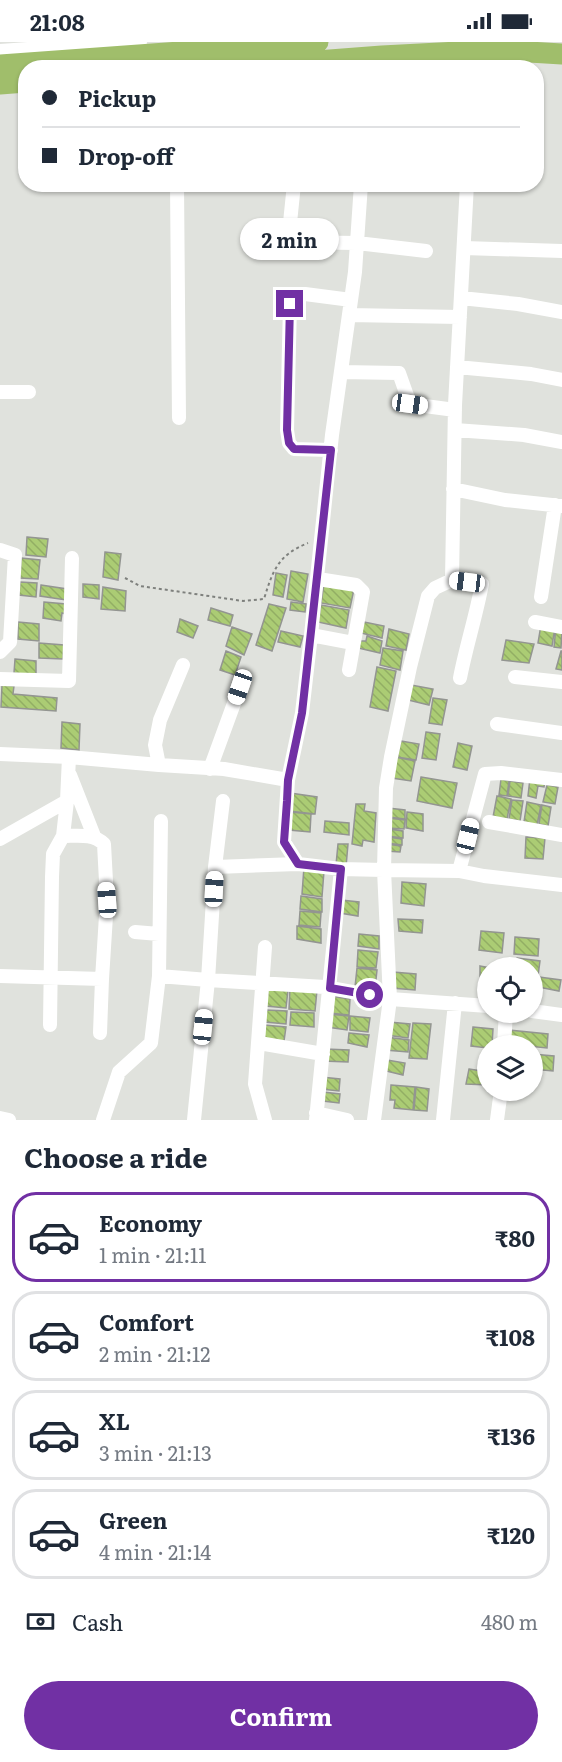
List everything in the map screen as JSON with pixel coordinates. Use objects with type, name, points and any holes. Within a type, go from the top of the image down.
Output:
[{"type":"highway","points":[[0,64],[41,51],[318,42]]},
{"type":"highway","points":[[451,60],[562,54]]},
{"type":"highway","points":[[0,84],[18,83]]},
{"type":"street","points":[[0,52],[41,51],[139,42]]},
{"type":"street","points":[[479,59],[507,60]]},
{"type":"street","points":[[544,61],[562,62]]},
{"type":"street","points":[[0,93],[18,92]]},
{"type":"street","points":[[177,192],[180,418]]},
{"type":"street","points":[[293,192],[288,242],[357,243],[426,251]]},
{"type":"street","points":[[298,864],[284,842],[288,780],[302,713],[331,450],[351,300],[360,192]]},
{"type":"street","points":[[452,580],[455,410],[467,192]]},
{"type":"street","points":[[464,248],[562,251]]},
{"type":"street","points":[[331,450],[294,449],[289,443],[287,430],[290,304],[294,296],[304,294],[351,300]]},
{"type":"street","points":[[461,298],[518,304],[562,312]]},
{"type":"street","points":[[349,315],[460,317]]},
{"type":"street","points":[[457,367],[531,374],[562,380]]},
{"type":"street","points":[[341,372],[399,374],[410,404],[455,410]]},
{"type":"street","points":[[0,392],[29,392]]},
{"type":"street","points":[[455,430],[524,435],[562,442]]},
{"type":"street","points":[[453,489],[505,500],[559,506],[541,597]]},
{"type":"street","points":[[0,550],[15,555],[10,642],[0,652]]},
{"type":"street","points":[[0,679],[69,681],[72,558]]},
{"type":"street","points":[[318,579],[356,585],[363,592],[349,670]]},
{"type":"street","points":[[374,1120],[390,999],[384,870],[386,788],[410,666],[428,596],[435,588],[452,580],[482,584],[460,678]]},
{"type":"street","points":[[536,622],[562,627]]},
{"type":"street","points":[[311,635],[353,643]]},
{"type":"street","points":[[159,765],[155,745],[160,720],[183,665]]},
{"type":"street","points":[[515,677],[562,682]]},
{"type":"street","points":[[210,769],[240,687]]},
{"type":"street","points":[[497,724],[562,733]]},
{"type":"street","points":[[0,754],[69,764],[159,765],[224,769],[288,780]]},
{"type":"street","points":[[50,1024],[53,854],[63,836],[69,764]]},
{"type":"street","points":[[69,764],[94,836],[104,844],[107,900],[100,1033]]},
{"type":"street","points":[[459,871],[485,774],[501,773],[562,780]]},
{"type":"street","points":[[0,839],[67,801]]},
{"type":"street","points":[[194,1120],[208,980],[215,867],[223,801]]},
{"type":"street","points":[[103,1120],[119,1072],[151,1042],[159,976],[160,821]]},
{"type":"street","points":[[489,822],[562,835]]},
{"type":"street","points":[[63,836],[94,836]]},
{"type":"street","points":[[215,867],[298,864],[341,869],[459,871],[562,885]]},
{"type":"street","points":[[341,869],[316,1116],[347,1120]]},
{"type":"street","points":[[135,932],[159,934]]},
{"type":"street","points":[[265,947],[255,1084],[265,1120]]},
{"type":"street","points":[[0,976],[102,979]]},
{"type":"street","points":[[159,976],[330,988],[390,999],[477,1005]]},
{"type":"street","points":[[443,1120],[455,1003]]},
{"type":"street","points":[[543,1012],[562,1015]]},
{"type":"street","points":[[259,1043],[323,1054]]},
{"type":"street","points":[[497,1120],[500,1101]]},
{"type":"street","points":[[0,1118],[9,1120]]},
{"type":"path","points":[[125,578],[140,586],[243,601],[264,599],[273,570],[294,549],[322,538]]},
{"type":"building","points":[[27,537],[48,539],[46,557],[26,555]]},
{"type":"building","points":[[105,552],[121,554],[118,580],[103,577]]},
{"type":"building","points":[[21,558],[40,560],[38,579],[20,578]]},
{"type":"building","points":[[291,571],[308,574],[303,602],[287,599]]},
{"type":"building","points":[[276,573],[287,575],[283,597],[273,595]]},
{"type":"building","points":[[20,582],[37,583],[36,597],[19,595]]},
{"type":"building","points":[[83,584],[99,585],[99,599],[83,597]]},
{"type":"building","points":[[324,584],[354,589],[350,608],[321,603]]},
{"type":"building","points":[[41,585],[67,589],[66,600],[40,596]]},
{"type":"building","points":[[103,587],[126,591],[125,611],[101,609]]},
{"type":"building","points":[[44,602],[66,604],[66,614],[62,613],[61,621],[43,618]]},
{"type":"building","points":[[291,602],[306,604],[305,612],[290,610]]},
{"type":"building","points":[[269,604],[286,608],[272,651],[256,645]]},
{"type":"building","points":[[321,605],[349,610],[346,628],[318,622]]},
{"type":"building","points":[[211,608],[233,615],[230,626],[208,620]]},
{"type":"building","points":[[180,619],[198,626],[193,638],[177,632]]},
{"type":"building","points":[[18,622],[39,624],[39,641],[18,639]]},
{"type":"building","points":[[364,622],[384,626],[382,638],[361,633]]},
{"type":"building","points":[[541,625],[555,627],[552,646],[538,643]]},
{"type":"building","points":[[232,627],[252,634],[244,655],[226,646]]},
{"type":"building","points":[[556,627],[562,629],[561,648],[554,647]]},
{"type":"building","points":[[389,629],[409,634],[406,650],[386,646]]},
{"type":"building","points":[[281,631],[303,636],[300,647],[278,642]]},
{"type":"building","points":[[367,636],[382,641],[380,653],[358,648],[359,641],[366,641]]},
{"type":"building","points":[[506,640],[534,644],[529,663],[502,660]]},
{"type":"building","points":[[39,643],[64,645],[63,659],[39,658]]},
{"type":"building","points":[[383,648],[403,651],[400,670],[380,665]]},
{"type":"building","points":[[226,651],[241,657],[235,675],[220,670]]},
{"type":"building","points":[[562,651],[562,670],[556,669]]},
{"type":"building","points":[[15,659],[36,661],[36,676],[14,673]]},
{"type":"building","points":[[377,667],[396,671],[388,711],[370,707]]},
{"type":"building","points":[[2,685],[14,686],[13,694],[57,698],[56,711],[1,707]]},
{"type":"building","points":[[411,685],[433,689],[429,705],[408,700]]},
{"type":"building","points":[[433,698],[447,700],[442,725],[429,723]]},
{"type":"building","points":[[62,722],[80,724],[79,750],[61,748]]},
{"type":"building","points":[[426,732],[440,734],[436,760],[422,758]]},
{"type":"building","points":[[401,741],[419,744],[416,760],[397,757]]},
{"type":"building","points":[[458,743],[472,746],[467,770],[453,767]]},
{"type":"building","points":[[395,757],[415,761],[411,781],[392,778]]},
{"type":"building","points":[[421,777],[457,783],[452,808],[417,801]]},
{"type":"building","points":[[530,778],[545,780],[544,787],[538,786],[536,798],[528,796]]},
{"type":"building","points":[[501,779],[509,781],[507,796],[499,795]]},
{"type":"building","points":[[510,781],[523,783],[521,798],[508,796]]},
{"type":"building","points":[[547,785],[558,787],[555,804],[543,802]]},
{"type":"building","points":[[290,793],[317,797],[315,814],[289,811]]},
{"type":"building","points":[[497,796],[511,799],[507,819],[493,817]]},
{"type":"building","points":[[512,800],[523,801],[520,821],[509,819]]},
{"type":"building","points":[[527,802],[541,805],[537,825],[524,822]]},
{"type":"building","points":[[356,804],[365,804],[364,811],[376,813],[374,842],[363,840],[362,846],[352,844]]},
{"type":"building","points":[[542,805],[551,807],[548,826],[539,824]]},
{"type":"building","points":[[388,808],[405,810],[405,819],[388,817]]},
{"type":"building","points":[[290,812],[311,814],[310,832],[289,830]]},
{"type":"building","points":[[407,812],[423,814],[423,831],[406,828]]},
{"type":"building","points":[[388,818],[405,820],[404,829],[388,828]]},
{"type":"building","points":[[325,821],[349,823],[349,835],[324,832]]},
{"type":"building","points":[[388,829],[403,831],[403,838],[387,836]]},
{"type":"building","points":[[387,837],[402,839],[402,845],[387,843]]},
{"type":"building","points":[[526,837],[545,838],[543,859],[525,858]]},
{"type":"building","points":[[338,844],[348,844],[346,867],[336,865]]},
{"type":"building","points":[[386,844],[401,846],[400,852],[386,851]]},
{"type":"building","points":[[304,867],[324,871],[322,897],[302,894]]},
{"type":"building","points":[[402,882],[426,884],[424,906],[401,903]]},
{"type":"building","points":[[301,896],[322,899],[322,912],[300,909]]},
{"type":"building","points":[[341,900],[359,902],[358,916],[340,913]]},
{"type":"building","points":[[300,911],[321,913],[320,927],[299,925]]},
{"type":"building","points":[[398,919],[423,920],[422,933],[399,931]]},
{"type":"building","points":[[297,926],[321,929],[321,943],[297,939]]},
{"type":"building","points":[[481,931],[504,933],[502,953],[479,950]]},
{"type":"building","points":[[359,934],[379,936],[379,949],[358,946]]},
{"type":"building","points":[[515,937],[539,939],[538,956],[514,954]]},
{"type":"building","points":[[358,950],[378,952],[376,968],[357,967]]},
{"type":"building","points":[[357,968],[377,970],[375,989],[355,987]]},
{"type":"building","points":[[393,972],[416,974],[415,990],[391,988]]},
{"type":"building","points":[[543,978],[561,980],[559,991],[543,988]]},
{"type":"building","points":[[268,988],[288,990],[286,1008],[266,1006]]},
{"type":"building","points":[[290,988],[317,990],[315,1011],[289,1009]]},
{"type":"building","points":[[330,996],[350,999],[349,1015],[329,1013]]},
{"type":"building","points":[[266,1010],[287,1011],[286,1024],[265,1022]]},
{"type":"building","points":[[291,1012],[314,1013],[314,1027],[290,1025]]},
{"type":"building","points":[[328,1014],[349,1016],[347,1030],[327,1027]]},
{"type":"building","points":[[350,1016],[370,1018],[368,1032],[350,1030]]},
{"type":"building","points":[[389,1022],[410,1024],[408,1038],[386,1035]]},
{"type":"building","points":[[413,1023],[431,1024],[427,1059],[409,1058]]},
{"type":"building","points":[[264,1025],[286,1027],[284,1041],[264,1039]]},
{"type":"building","points":[[473,1027],[493,1029],[493,1035],[477,1035],[477,1047],[471,1046]]},
{"type":"building","points":[[509,1030],[548,1034],[547,1048],[543,1048],[543,1035],[508,1035]]},
{"type":"building","points":[[349,1033],[369,1035],[367,1047],[348,1043]]},
{"type":"building","points":[[386,1037],[409,1040],[408,1052],[385,1050]]},
{"type":"building","points":[[325,1049],[349,1050],[348,1062],[323,1061]]},
{"type":"building","points":[[543,1055],[554,1056],[553,1071],[543,1070]]},
{"type":"building","points":[[387,1060],[405,1063],[403,1075],[386,1071]]},
{"type":"building","points":[[469,1069],[477,1070],[477,1084],[466,1084]]},
{"type":"building","points":[[321,1077],[340,1079],[339,1091],[321,1089]]},
{"type":"building","points":[[391,1085],[415,1087],[413,1110],[394,1108],[395,1100],[390,1100]]},
{"type":"building","points":[[416,1087],[429,1089],[427,1111],[414,1110]]},
{"type":"building","points":[[323,1092],[340,1094],[339,1103],[323,1101]]},
{"type":"route","points":[[290,304],[287,430],[289,443],[294,449],[331,450],[302,713],[288,780],[284,842],[298,864],[341,869],[330,988],[370,995]]}]
